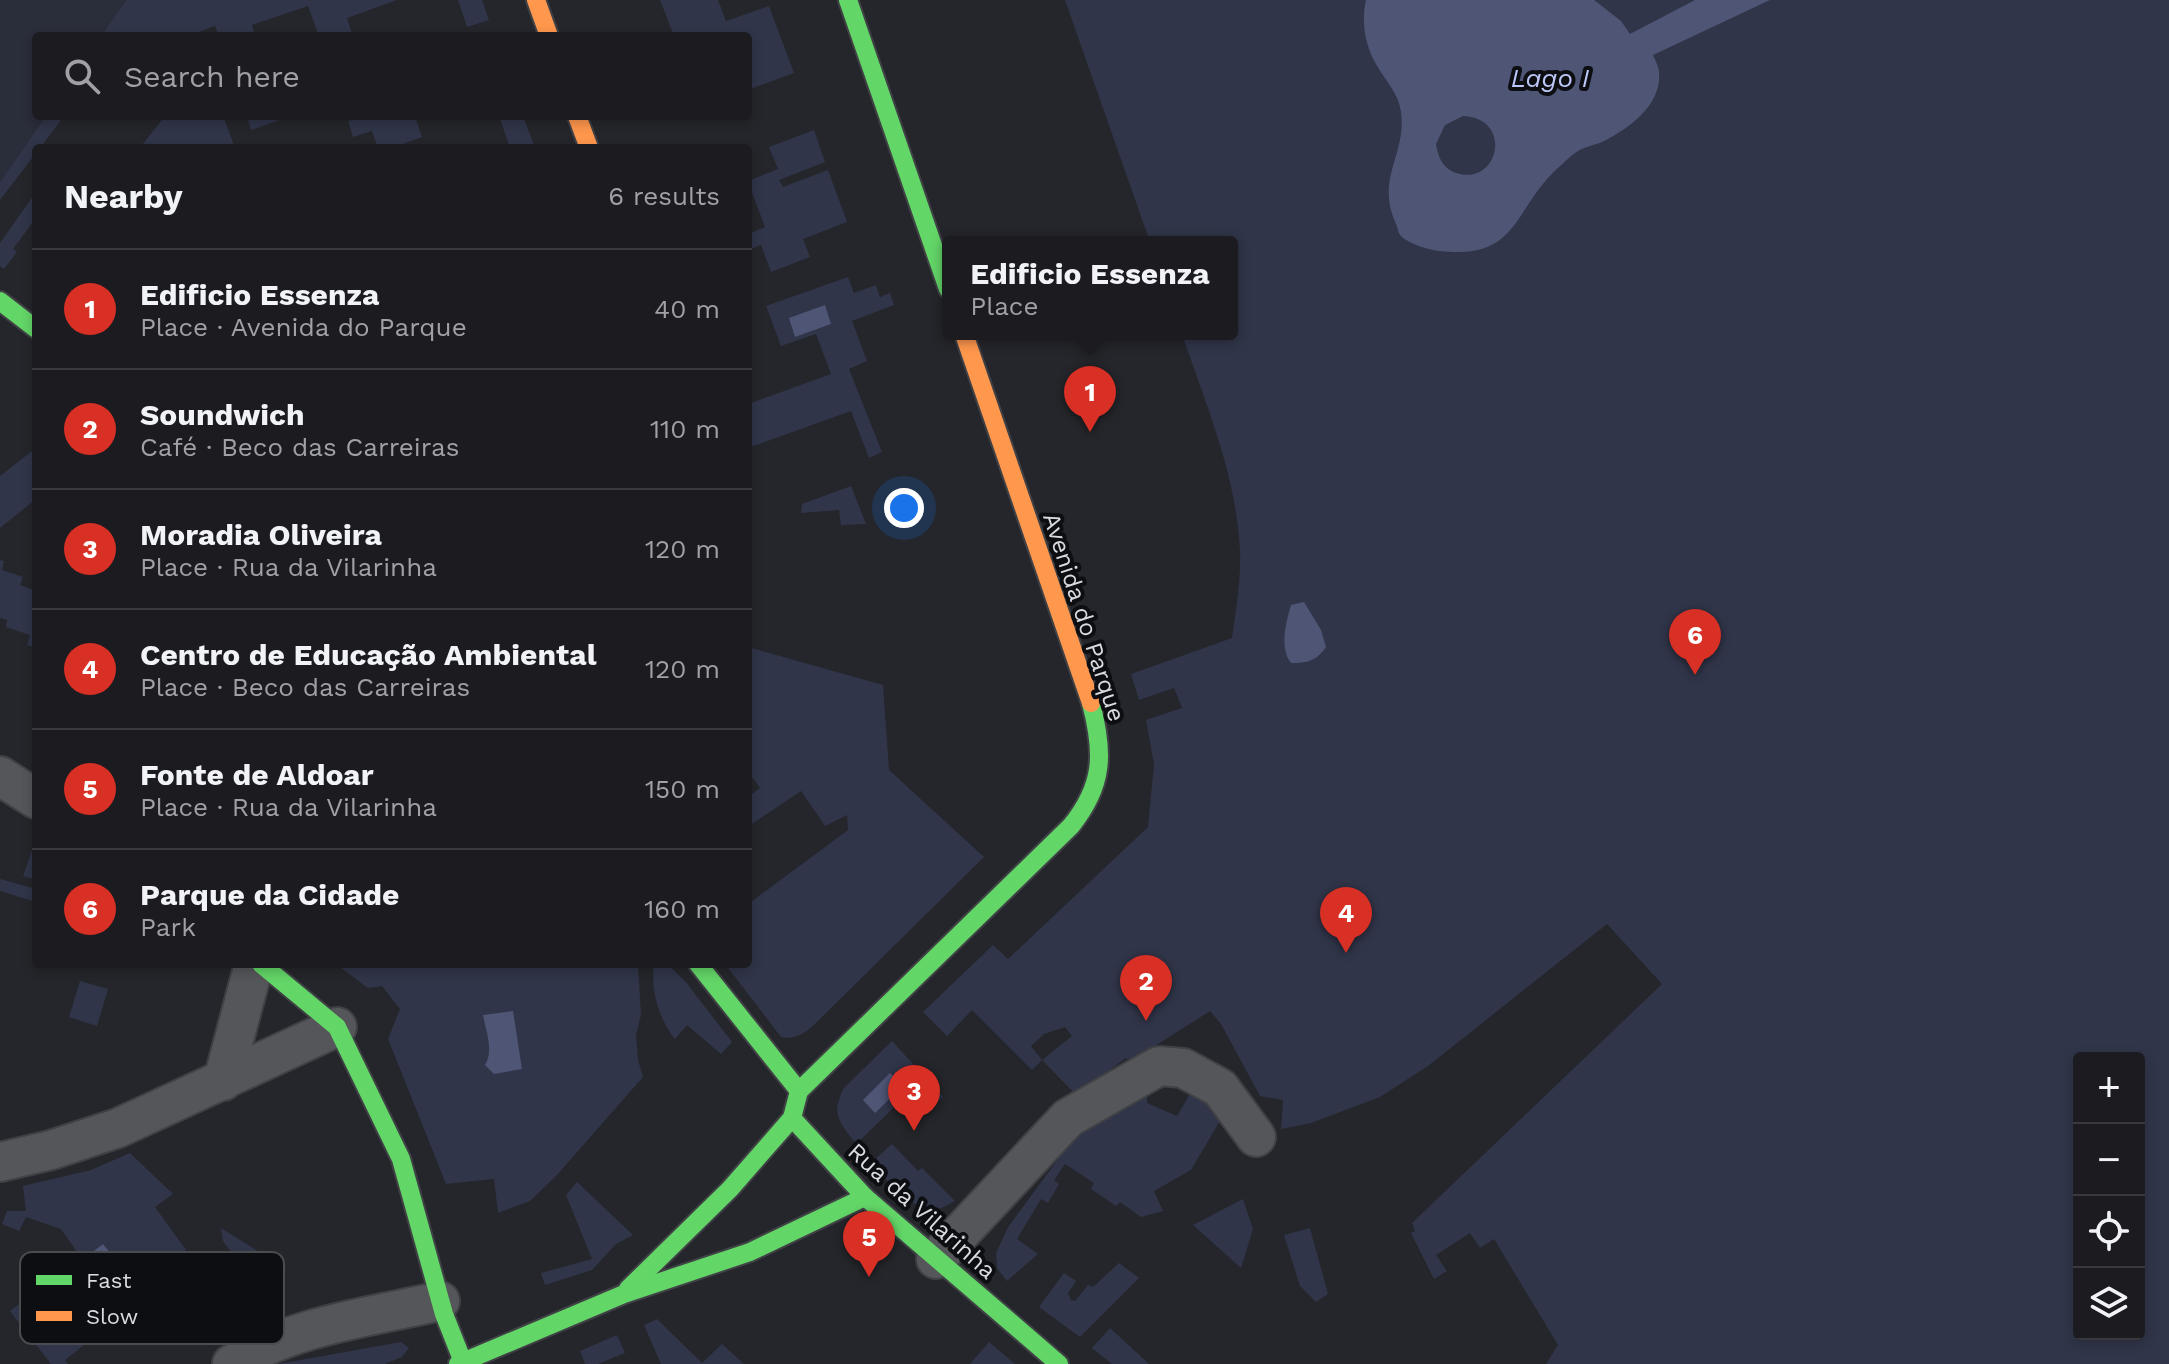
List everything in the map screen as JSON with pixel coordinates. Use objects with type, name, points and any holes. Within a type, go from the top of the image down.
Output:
[{"type":"main road","points":[[536,0],[548,32]]},
{"type":"main road","points":[[848,0],[942,272]]},
{"type":"main road","points":[[578,120],[588,144]]},
{"type":"main road","points":[[0,301],[32,326]]},
{"type":"main road","name":"Avenida do Parque","points":[[799,1091],[1071,826],[1090,801],[1099,770],[1099,739],[1087,689],[966,340]]},
{"type":"main road","points":[[266,968],[337,1027],[401,1159],[440,1301],[461,1363],[624,1294],[750,1252],[865,1197]]},
{"type":"main road","points":[[624,1294],[730,1189],[792,1118],[799,1091],[701,968]]},
{"type":"main road","name":"Rua da Vilarinha","points":[[792,1118],[865,1197],[1059,1364]]},
{"type":"street","points":[[0,776],[32,796]]},
{"type":"street","points":[[223,1081],[253,968]]},
{"type":"street","points":[[0,1162],[51,1150],[118,1128],[337,1027]]},
{"type":"street","points":[[936,1259],[1068,1118],[1159,1066],[1183,1068],[1220,1088],[1256,1137]]},
{"type":"street","points":[[284,1337],[440,1301]]},
{"type":"street","points":[[232,1364],[265,1344]]},
{"type":"shaded area","points":[[0,0],[126,0],[104,32],[32,32],[32,120],[43,120],[0,182]]},
{"type":"shaded area","points":[[126,0],[397,0],[347,18],[352,32],[318,32],[308,6],[252,25],[254,32],[217,32],[215,26],[199,32],[104,32]]},
{"type":"shaded area","points":[[458,0],[482,0],[489,20],[467,27]]},
{"type":"shaded area","points":[[660,0],[718,0],[726,21],[769,6],[794,73],[752,88],[752,32],[672,32]]},
{"type":"shaded area","points":[[1065,0],[2169,0],[2169,1364],[1546,1364],[1558,1345],[1494,1239],[1480,1248],[1470,1233],[1436,1255],[1447,1271],[1434,1279],[1411,1233],[1415,1231],[1412,1223],[1662,984],[1607,924],[1428,1066],[1380,1097],[1311,1123],[1281,1129],[1283,1100],[1260,1096],[1221,1024],[1210,1011],[1136,1058],[1124,1059],[1077,1096],[1042,1060],[1032,1070],[972,1010],[947,1036],[923,1012],[993,945],[1008,959],[1148,827],[1154,764],[1146,720],[1182,708],[1174,688],[1139,700],[1131,674],[1232,638],[1240,552],[1227,468],[1184,340],[1238,340],[1238,236],[1148,236]],"holes":[[[1065,1027],[1072,1036],[1042,1060],[1031,1046],[1044,1034]]]},
{"type":"shaded area","points":[[43,120],[61,120],[43,144],[32,144],[32,158],[0,200],[0,182]]},
{"type":"shaded area","points":[[162,120],[224,120],[234,144],[143,144]]},
{"type":"shaded area","points":[[248,120],[280,120],[251,130]]},
{"type":"shaded area","points":[[416,120],[422,137],[403,144],[377,144],[372,131],[353,137],[348,121]]},
{"type":"shaded area","points":[[500,120],[524,120],[534,144],[509,144]]},
{"type":"shaded area","points":[[814,130],[825,162],[779,180],[783,187],[828,170],[847,222],[803,239],[810,257],[771,272],[761,245],[752,248],[752,232],[765,227],[752,193],[752,179],[778,169],[769,147]]},
{"type":"shaded area","points":[[32,198],[32,223],[13,249],[17,252],[4,269],[0,266],[0,243]]},
{"type":"shaded area","points":[[848,277],[854,293],[876,285],[880,297],[890,293],[894,305],[852,321],[867,361],[849,369],[882,452],[869,458],[851,411],[752,447],[752,403],[831,374],[816,334],[781,346],[766,306]]},
{"type":"shaded area","points":[[32,451],[32,502],[0,528],[0,476]]},
{"type":"shaded area","points":[[851,486],[866,524],[841,525],[839,510],[801,513],[802,504]]},
{"type":"shaded area","points":[[0,560],[4,561],[2,570],[23,577],[20,585],[32,590],[32,647],[27,645],[30,635],[6,627],[7,620],[0,618]]},
{"type":"shaded area","points":[[752,648],[883,685],[889,770],[984,857],[811,1027],[795,1037],[781,1037],[728,968],[752,968],[752,901],[848,830],[847,815],[825,826],[801,791],[752,824],[752,794],[760,788],[753,778]]},
{"type":"shaded area","points":[[32,850],[32,879],[23,876]]},
{"type":"shaded area","points":[[0,879],[32,888],[32,901],[0,891]]},
{"type":"shaded area","points":[[341,968],[638,968],[641,1015],[636,1035],[643,1077],[557,1175],[530,1201],[498,1213],[494,1179],[446,1184],[388,1039],[400,1009],[382,986],[368,988]]},
{"type":"shaded area","points":[[654,968],[671,968],[732,1042],[721,1054],[687,1025],[675,1039],[664,1023],[653,983]]},
{"type":"shaded area","points":[[80,981],[108,989],[97,1026],[69,1017]]},
{"type":"shaded area","points":[[892,1041],[943,1097],[928,1110],[910,1092],[856,1144],[839,1118],[840,1097],[844,1088]]},
{"type":"shaded area","points":[[1147,1084],[1147,1103],[1177,1116],[1190,1094],[1215,1105],[1224,1114],[1191,1170],[1154,1191],[1163,1211],[1141,1217],[1120,1202],[1116,1206],[1091,1189],[1094,1183],[1065,1164],[1054,1180],[1059,1184],[1048,1203],[1041,1199],[1017,1239],[1038,1254],[1007,1281],[997,1268],[996,1253],[1008,1227],[1081,1128]]},
{"type":"shaded area","points":[[892,1144],[918,1171],[922,1168],[955,1201],[931,1210],[898,1191],[871,1163]]},
{"type":"shaded area","points":[[130,1153],[173,1194],[155,1207],[186,1250],[109,1252],[103,1244],[92,1252],[77,1252],[61,1229],[26,1217],[19,1231],[2,1224],[7,1211],[26,1211],[23,1186],[91,1170]]},
{"type":"shaded area","points":[[577,1182],[633,1235],[616,1244],[592,1270],[545,1285],[541,1273],[592,1259],[566,1195]]},
{"type":"shaded area","points":[[1243,1199],[1253,1229],[1241,1268],[1193,1225]]},
{"type":"shaded area","points":[[221,1228],[259,1252],[231,1252],[223,1241]]},
{"type":"shaded area","points":[[1310,1228],[1328,1294],[1316,1302],[1300,1286],[1284,1235]]},
{"type":"shaded area","points":[[1119,1263],[1139,1278],[1080,1337],[1039,1307],[1064,1273],[1076,1281],[1068,1293],[1075,1301],[1088,1285],[1093,1287]]},
{"type":"shaded area","points":[[20,1304],[20,1324],[10,1311]]},
{"type":"shaded area","points":[[657,1319],[702,1363],[722,1344],[744,1364],[661,1364],[644,1325]]},
{"type":"shaded area","points":[[1110,1328],[1149,1364],[1112,1364],[1092,1348]]},
{"type":"shaded area","points":[[617,1335],[625,1353],[598,1364],[585,1364],[580,1351]]},
{"type":"shaded area","points":[[401,1342],[409,1348],[402,1357],[385,1364],[278,1364]]},
{"type":"shaded area","points":[[989,1342],[1015,1364],[970,1364]]},
{"type":"shaded area","points":[[36,1344],[85,1344],[65,1360],[68,1364],[51,1364]]},
{"type":"water","name":"Lago I","points":[[1366,0],[1594,0],[1621,21],[1630,34],[1695,0],[1770,0],[1653,55],[1659,70],[1659,84],[1643,113],[1616,135],[1581,149],[1570,157],[1544,183],[1512,228],[1500,239],[1486,248],[1466,252],[1425,248],[1409,242],[1399,233],[1390,208],[1389,193],[1402,127],[1400,105],[1369,49],[1364,24]],"holes":[[[1463,116],[1479,120],[1489,128],[1495,139],[1491,162],[1471,175],[1451,171],[1442,161],[1436,144],[1445,125]]]},
{"type":"water","points":[[825,305],[831,324],[795,337],[789,318]]},
{"type":"water","points":[[1304,602],[1321,630],[1326,647],[1311,660],[1291,663],[1284,643],[1287,619],[1291,605]]},
{"type":"water","points":[[513,1011],[522,1069],[494,1074],[485,1065],[489,1047],[483,1015]]},
{"type":"water","points":[[890,1073],[903,1086],[875,1113],[863,1100]]},
{"type":"water","points":[[103,1244],[110,1252],[92,1252]]},
{"type":"traffic: fast","points":[[848,0],[942,272]]},
{"type":"traffic: fast","points":[[0,301],[32,326]]},
{"type":"traffic: fast","points":[[799,1091],[1071,826],[1090,797],[1098,768],[1098,738],[1091,703]]},
{"type":"traffic: fast","points":[[266,968],[337,1027],[401,1159],[444,1314],[463,1362]]},
{"type":"traffic: fast","points":[[701,968],[799,1091]]},
{"type":"traffic: fast","points":[[628,1289],[730,1189],[792,1118],[799,1091]]},
{"type":"traffic: fast","points":[[792,1118],[865,1197],[1059,1364]]},
{"type":"traffic: fast","points":[[458,1364],[624,1294],[750,1252],[865,1197]]},
{"type":"traffic: slow","points":[[536,0],[548,32]]},
{"type":"traffic: slow","points":[[578,120],[588,144]]},
{"type":"traffic: slow","points":[[966,340],[1091,703]]},
{"type":"place","name":"Edificio Essenza","points":[[1090,432]]},
{"type":"place","name":"Parque da Cidade","points":[[1695,675]]},
{"type":"place","name":"Centro de Educação Ambiental","points":[[1346,953]]},
{"type":"place","name":"Soundwich","points":[[1146,1021]]},
{"type":"place","name":"Moradia Oliveira","points":[[914,1131]]},
{"type":"place","name":"Fonte de Aldoar","points":[[869,1277]]}]
